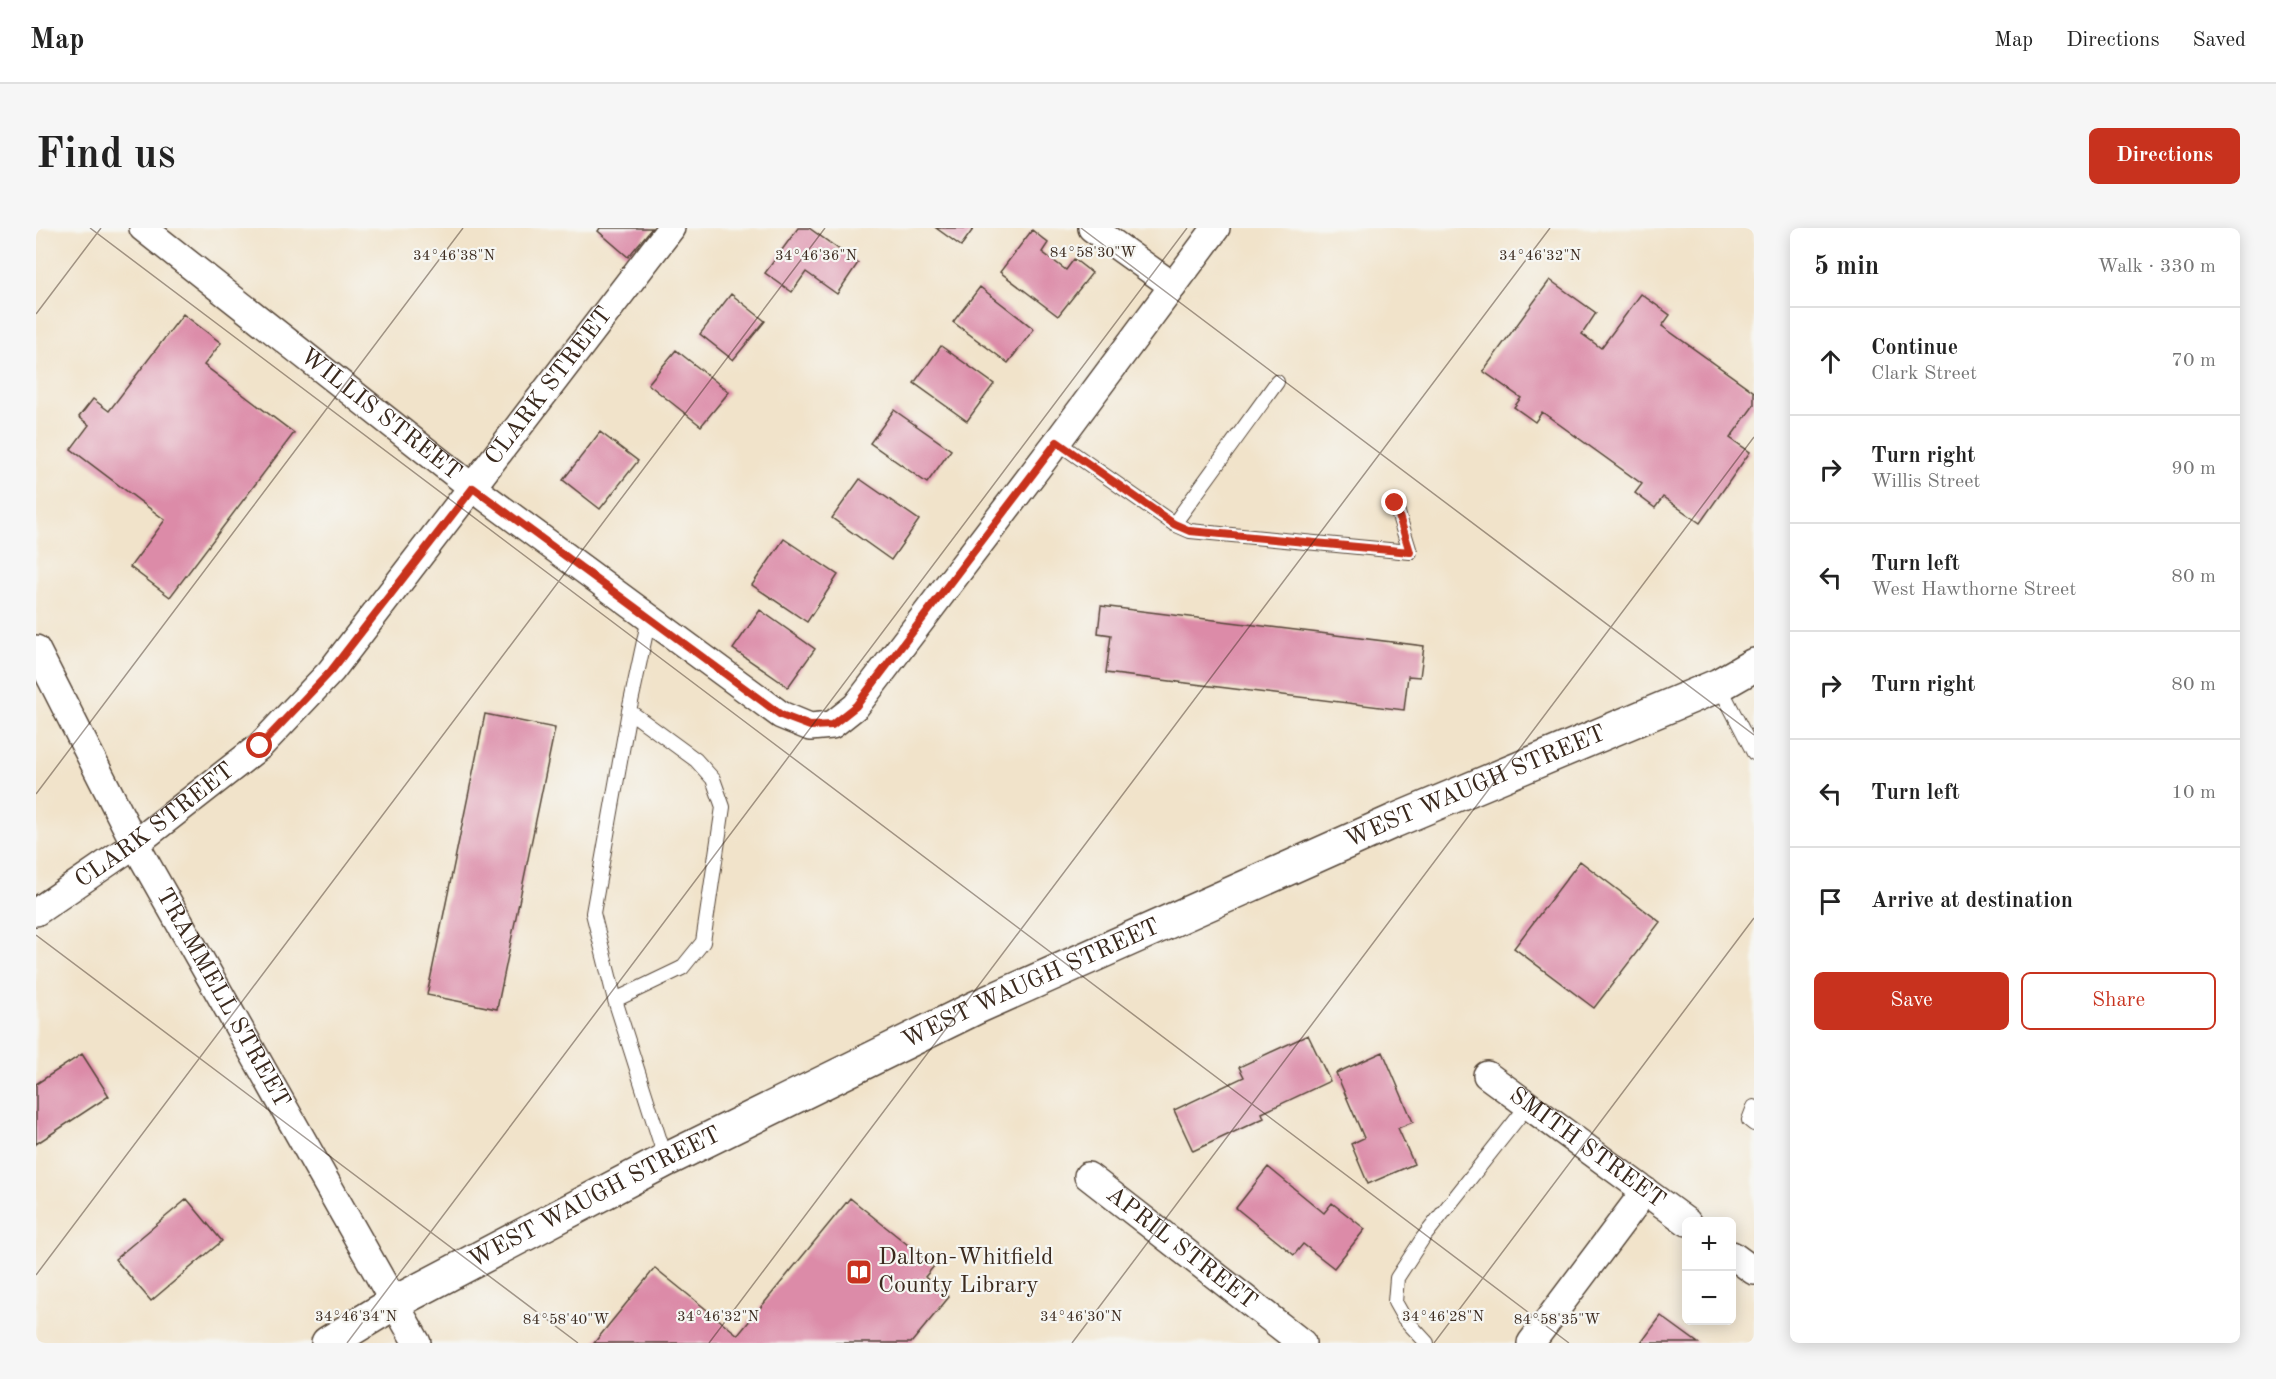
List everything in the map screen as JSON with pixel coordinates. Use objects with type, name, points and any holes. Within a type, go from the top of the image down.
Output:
[{"type":"street","name":"WILLIS STREET","points":[[143,228],[473,488],[781,715],[810,726],[832,725],[856,706],[1057,442]]},
{"type":"street","name":"CLARK STREET","points":[[36,912],[135,844],[268,738],[331,671],[671,228]]},
{"type":"street","points":[[1092,228],[1173,286]]},
{"type":"street","points":[[1057,442],[1216,228]]},
{"type":"street","name":"TRAMMELL STREET","points":[[36,649],[135,844],[417,1343]]},
{"type":"street","name":"WEST WAUGH STREET","points":[[328,1343],[394,1303],[666,1160],[975,1008],[1394,821],[1719,685],[1754,665]]},
{"type":"street","name":"SMITH STREET","points":[[1487,1074],[1682,1217]]},
{"type":"street","name":"APRIL STREET","points":[[1088,1176],[1302,1343]]},
{"type":"street","points":[[1531,1343],[1646,1191]]},
{"type":"street","points":[[1736,1258],[1754,1271]]},
{"type":"lane","points":[[1174,524],[1277,382]]},
{"type":"lane","points":[[1057,442],[1174,524],[1190,531],[1410,552],[1395,503]]},
{"type":"lane","points":[[649,618],[629,711],[593,913],[615,1000],[666,1160]]},
{"type":"lane","points":[[1719,685],[1754,753]]},
{"type":"lane","points":[[615,1000],[682,968],[703,942],[723,807],[713,779],[696,760],[629,711]]},
{"type":"lane","points":[[1427,1343],[1404,1318],[1395,1302],[1397,1278],[1423,1238],[1528,1105]]},
{"type":"lane","points":[[1754,1107],[1749,1120],[1754,1124]]},
{"type":"building","points":[[600,228],[652,228],[628,257],[598,231]]},
{"type":"building","points":[[798,228],[809,228],[858,263],[837,294],[806,272],[792,292],[765,273]]},
{"type":"building","points":[[936,228],[974,228],[961,246]]},
{"type":"building","points":[[1032,230],[1048,243],[1042,252],[1066,270],[1074,259],[1092,273],[1058,316],[1000,272]]},
{"type":"building","points":[[1550,280],[1596,313],[1582,334],[1601,348],[1641,294],[1670,315],[1662,326],[1754,392],[1754,405],[1730,438],[1750,452],[1700,523],[1663,497],[1655,508],[1635,493],[1642,484],[1542,412],[1535,422],[1514,407],[1521,398],[1483,371]]},
{"type":"building","points":[[980,287],[1034,329],[1008,363],[953,322]]},
{"type":"building","points":[[731,294],[765,321],[733,360],[700,334]]},
{"type":"building","points":[[183,314],[221,343],[204,365],[294,433],[170,597],[130,567],[165,520],[71,449],[89,425],[79,417],[93,399],[109,411]]},
{"type":"building","points":[[941,346],[994,384],[967,421],[914,383]]},
{"type":"building","points":[[676,350],[729,392],[701,426],[648,384]]},
{"type":"building","points":[[894,410],[951,450],[927,483],[870,443]]},
{"type":"building","points":[[600,432],[638,461],[600,509],[563,480]]},
{"type":"building","points":[[860,479],[919,520],[891,560],[832,518]]},
{"type":"building","points":[[784,539],[838,575],[807,622],[752,585]]},
{"type":"building","points":[[1101,606],[1424,646],[1420,677],[1408,676],[1404,710],[1106,673],[1111,635],[1098,633]]},
{"type":"building","points":[[760,610],[815,649],[788,687],[733,649]]},
{"type":"building","points":[[485,714],[555,728],[497,1009],[427,995]]},
{"type":"building","points":[[1580,861],[1660,922],[1594,1008],[1514,948]]},
{"type":"building","points":[[1308,1035],[1330,1081],[1262,1113],[1264,1118],[1193,1151],[1174,1110],[1244,1077],[1239,1067]]},
{"type":"building","points":[[1383,1052],[1413,1122],[1398,1128],[1414,1164],[1368,1184],[1351,1144],[1364,1138],[1336,1073]]},
{"type":"building","points":[[82,1054],[109,1096],[36,1144],[36,1084]]},
{"type":"building","points":[[1268,1167],[1324,1213],[1332,1203],[1365,1229],[1334,1268],[1303,1244],[1294,1255],[1236,1208]]},
{"type":"building","name":"Dalton-Whitfield County Library","points":[[850,1198],[934,1266],[925,1277],[949,1297],[911,1343],[594,1343],[655,1268],[738,1335]]},
{"type":"building","points":[[187,1199],[222,1241],[151,1301],[115,1259]]},
{"type":"building","points":[[1661,1316],[1698,1343],[1641,1343]]},
{"type":"place","name":"Dalton-Whitfield County Library","points":[[859,1272]]},
{"type":"route","points":[[260,746],[331,671],[473,488],[781,715],[810,726],[832,725],[856,706],[1057,442],[1174,524],[1190,531],[1410,552],[1395,503]]}]
